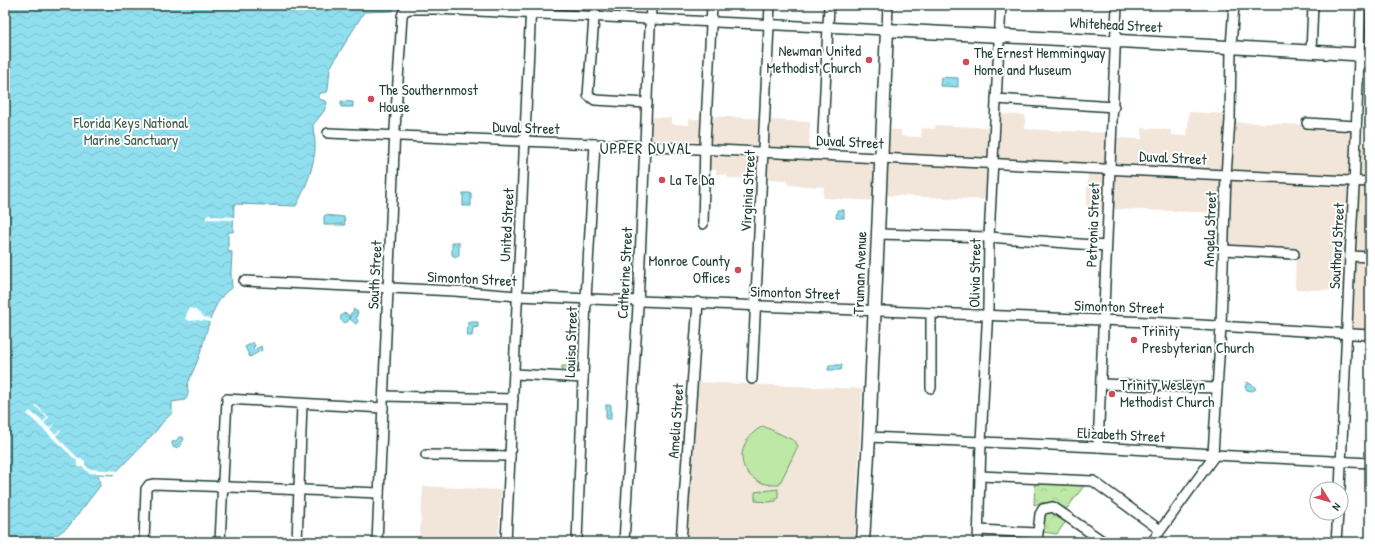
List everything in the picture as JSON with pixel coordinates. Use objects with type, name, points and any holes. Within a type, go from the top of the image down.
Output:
[{"type":"main road","name":"Whitehead Street","points":[[887,30],[1120,41],[1364,55]]},
{"type":"main road","name":"Truman Avenue","points":[[863,542],[887,30]]},
{"type":"street","points":[[595,5],[588,95],[595,100],[647,103]]},
{"type":"street","name":"Catherine Street","points":[[624,542],[638,301],[651,5]]},
{"type":"street","points":[[703,224],[712,5]]},
{"type":"street","name":"Virginia Street","points":[[752,379],[770,5]]},
{"type":"street","points":[[822,155],[829,5]]},
{"type":"street","name":"Truman Avenue","points":[[887,30],[888,5]]},
{"type":"street","name":"Olivia Street","points":[[978,542],[981,442],[988,315],[989,237],[998,35],[1001,5]]},
{"type":"street","name":"Petronia Street","points":[[1098,447],[1106,246],[1114,107],[1117,5]]},
{"type":"street","name":"Angela Street","points":[[1214,455],[1234,5]]},
{"type":"street","points":[[1311,52],[1312,5]]},
{"type":"street","name":"Southard Street","points":[[1341,481],[1356,126],[1364,55],[1360,5]]},
{"type":"street","name":"Whitehead Street","points":[[404,11],[410,9],[531,9],[594,16],[887,30]]},
{"type":"street","name":"United Street","points":[[506,542],[531,9]]},
{"type":"street","name":"South Street","points":[[378,542],[395,136],[402,16],[404,11]]},
{"type":"street","points":[[996,99],[1114,107]]},
{"type":"street","points":[[1307,123],[1356,126]]},
{"type":"street","name":"Duval Street","points":[[328,133],[705,149],[1370,182]]},
{"type":"street","name":"Louisa Street","points":[[577,542],[586,298],[595,144]]},
{"type":"street","points":[[878,234],[989,237],[1106,246]]},
{"type":"street","points":[[1223,250],[1294,254]]},
{"type":"street","points":[[1350,256],[1370,257]]},
{"type":"street","name":"Simonton Street","points":[[244,281],[488,293],[517,296],[698,302],[756,306],[1103,320],[1370,335]]},
{"type":"street","name":"Amelia Street","points":[[682,542],[698,302]]},
{"type":"street","points":[[931,388],[932,313]]},
{"type":"street","points":[[514,374],[583,378]]},
{"type":"street","points":[[1101,384],[1217,388]]},
{"type":"street","points":[[384,396],[513,399]]},
{"type":"street","points":[[220,542],[227,399],[383,408]]},
{"type":"street","points":[[297,542],[302,404]]},
{"type":"street","name":"Elizabeth Street","points":[[869,437],[1098,447],[1214,455],[1370,462]]},
{"type":"street","points":[[426,455],[510,456]]},
{"type":"street","points":[[1152,542],[1214,455]]},
{"type":"street","points":[[980,476],[1092,481],[1160,530]]},
{"type":"street","points":[[144,542],[146,489],[149,485],[379,493]]},
{"type":"street","points":[[979,530],[1037,537],[1040,514],[1043,509],[1053,507],[1104,542]]},
{"type":"street","points":[[1336,542],[1337,521]]},
{"type":"shaded area","points":[[1189,112],[1226,114],[1224,171],[1113,167],[1115,138],[1142,139],[1142,128],[1171,130],[1171,135],[1187,136]]},
{"type":"shaded area","points":[[999,114],[1025,115],[1025,129],[1110,133],[1108,165],[997,160]]},
{"type":"shaded area","points":[[710,116],[763,119],[761,148],[708,145]]},
{"type":"shaded area","points":[[651,117],[672,118],[672,124],[689,125],[689,119],[704,119],[703,142],[651,140]]},
{"type":"shaded area","points":[[770,120],[810,122],[809,149],[768,147]]},
{"type":"shaded area","points":[[1234,122],[1352,127],[1349,177],[1231,172]]},
{"type":"shaded area","points":[[935,125],[993,128],[991,160],[884,154],[885,129],[901,130],[901,136],[921,137],[922,128],[935,129]]},
{"type":"shaded area","points":[[1359,146],[1370,146],[1370,177],[1358,177]]},
{"type":"shaded area","points":[[706,156],[759,159],[758,179],[727,178],[727,175],[716,174],[716,170],[706,169]]},
{"type":"shaded area","points":[[768,158],[878,163],[876,201],[823,198],[824,187],[788,185],[788,180],[766,179]]},
{"type":"shaded area","points":[[885,163],[992,168],[990,200],[883,195]]},
{"type":"shaded area","points":[[1088,173],[1225,179],[1223,213],[1086,208]]},
{"type":"shaded area","points":[[1230,179],[1349,184],[1344,291],[1295,289],[1296,252],[1227,248]]},
{"type":"shaded area","points":[[1357,184],[1370,185],[1370,255],[1354,254]]},
{"type":"shaded area","points":[[1355,260],[1370,260],[1368,330],[1352,329]]},
{"type":"shaded area","points":[[697,382],[862,389],[855,542],[687,542]]},
{"type":"shaded area","points":[[423,486],[501,490],[498,542],[419,542]]},
{"type":"green space","points":[[562,366],[579,366],[579,374],[562,374]]},
{"type":"green space","points":[[763,426],[795,441],[798,446],[779,485],[765,484],[755,479],[747,472],[743,463],[742,454],[745,444],[752,434]]},
{"type":"green space","points":[[1035,477],[1087,482],[1065,511],[1057,506],[1046,503],[1034,505]]},
{"type":"green space","points":[[778,489],[778,497],[776,501],[755,501],[755,492]]},
{"type":"green space","points":[[1049,510],[1067,520],[1057,534],[1042,532],[1044,511]]},
{"type":"water","name":"Florida Keys National Marine Sanctuary","points":[[5,5],[393,5],[393,11],[364,12],[330,68],[328,90],[327,92],[320,93],[319,99],[326,101],[327,103],[324,111],[313,125],[315,147],[314,157],[305,186],[296,206],[234,204],[233,232],[228,232],[228,251],[232,252],[232,288],[220,299],[211,317],[200,354],[188,383],[187,398],[185,400],[172,402],[172,413],[113,475],[98,474],[100,486],[69,526],[47,542],[5,542]]},
{"type":"water","points":[[941,77],[958,78],[958,87],[940,86]]},
{"type":"water","points":[[341,101],[353,102],[353,107],[341,107]]},
{"type":"water","points":[[463,193],[471,193],[471,206],[463,206]]},
{"type":"water","points":[[837,210],[844,210],[844,218],[836,218]]},
{"type":"water","points":[[325,215],[344,217],[345,225],[324,225]]},
{"type":"water","points":[[452,242],[459,242],[459,256],[455,257],[452,255]]},
{"type":"water","points":[[353,309],[358,312],[356,318],[358,321],[356,324],[350,319],[350,314],[354,311]]},
{"type":"water","points":[[343,314],[347,314],[349,318],[347,322],[343,322],[341,320],[341,316]]},
{"type":"water","points":[[468,322],[478,322],[478,327],[473,328],[472,336],[467,336]]},
{"type":"water","points":[[253,342],[255,346],[253,348],[254,350],[261,346],[262,350],[250,357],[245,347]]},
{"type":"water","points":[[829,365],[842,365],[841,370],[828,370]]},
{"type":"water","points":[[1247,382],[1256,389],[1252,391],[1247,390],[1245,387]]},
{"type":"water","points":[[606,405],[611,405],[611,419],[606,419]]},
{"type":"water","points":[[179,437],[183,437],[184,440],[181,442],[182,444],[179,447],[174,448],[172,442],[176,441]]},
{"type":"pier","points":[[211,214],[211,216],[234,217],[233,220],[206,220],[206,215]]},
{"type":"pier","points":[[189,308],[194,309],[204,317],[213,320],[212,323],[203,320],[190,321],[185,319]]},
{"type":"pier","points":[[36,405],[49,417],[44,423],[49,428],[54,423],[55,424],[50,429],[55,434],[61,430],[56,436],[79,459],[85,461],[85,465],[89,469],[121,471],[117,474],[89,473],[83,467],[79,467],[77,465],[77,461],[27,414],[30,411],[43,422],[47,417],[35,406]]},
{"type":"place","name":"Newman United Methodist Church","points":[[869,60]]},
{"type":"place","name":"The Ernest Hemmingway Home and Museum","points":[[966,62]]},
{"type":"place","name":"The Southernmost House","points":[[371,99]]},
{"type":"place","name":"La Te Da","points":[[662,180]]},
{"type":"place","name":"Monroe County Offices","points":[[738,270]]},
{"type":"place","name":"Trinity Presbyterian Church","points":[[1134,340]]},
{"type":"place","name":"Trinity Wesleyn Methodist Church","points":[[1112,394]]},
{"type":"district","name":"UPPER DUVAL","points":[[646,148]]}]
